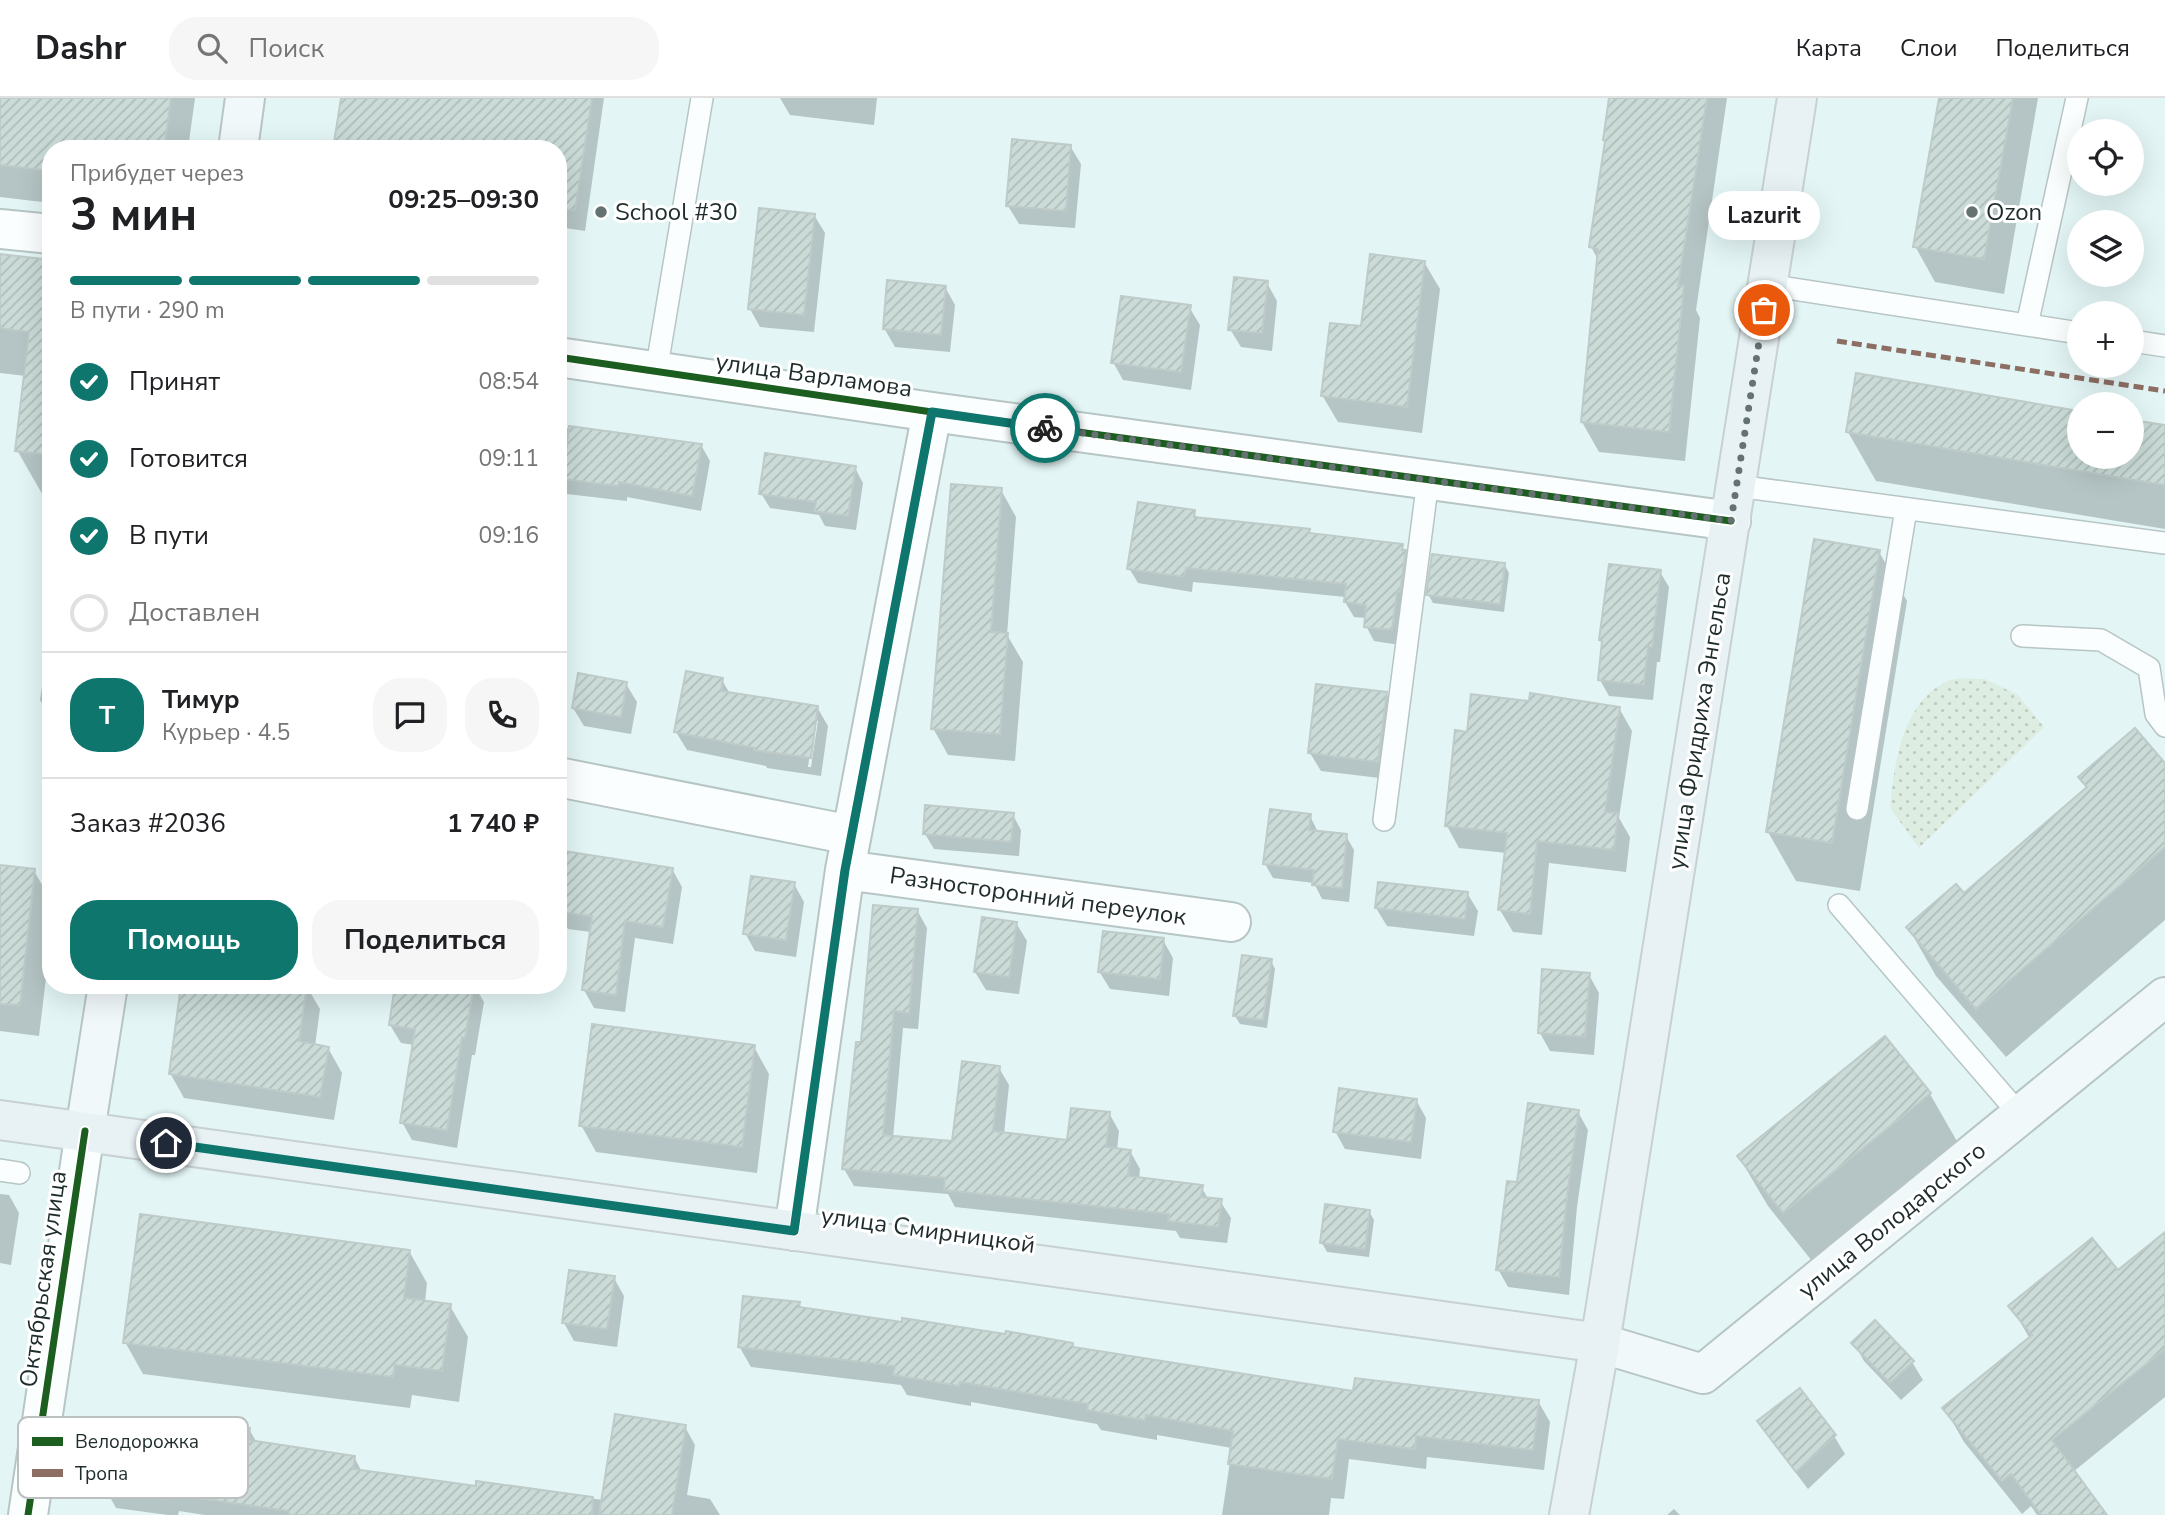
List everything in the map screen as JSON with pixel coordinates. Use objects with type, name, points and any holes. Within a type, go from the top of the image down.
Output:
[{"type":"main road","points":[[239,140],[245,98]]},
{"type":"main road","name":"улица Фридриха Энгельса","points":[[1569,1515],[1600,1343],[1797,98]]},
{"type":"main road","name":"Октябрьская улица","points":[[85,1131],[107,994]]},
{"type":"main road","name":"улица Володарского","points":[[1600,1343],[1703,1374],[2165,997]]},
{"type":"main road","name":"улица Смирницкой","points":[[0,1120],[1600,1343]]},
{"type":"street","points":[[0,229],[42,233]]},
{"type":"street","name":"улица Варламова","points":[[567,359],[1428,480],[1734,503]]},
{"type":"street","points":[[794,1231],[848,852],[932,412]]},
{"type":"street","name":"Разносторонний переулок","points":[[567,780],[848,852],[1231,922]]},
{"type":"street","name":"Октябрьская улица","points":[[43,1417],[85,1131]]},
{"type":"lane","points":[[656,372],[702,98]]},
{"type":"lane","points":[[2028,325],[2077,98]]},
{"type":"lane","points":[[1768,285],[2067,331]]},
{"type":"lane","points":[[2144,343],[2165,346]]},
{"type":"lane","points":[[1384,820],[1428,480]]},
{"type":"lane","points":[[1734,503],[1906,509],[2165,543]]},
{"type":"lane","points":[[1857,809],[1906,509]]},
{"type":"lane","points":[[2022,636],[2101,640],[2150,668],[2156,714],[2165,726]]},
{"type":"lane","points":[[1839,905],[2020,1115]]},
{"type":"green space","points":[[1985,679],[2018,695],[2044,727],[1919,848],[1890,808],[1894,773],[1903,736],[1910,719],[1932,691],[1952,680]]},
{"type":"building","points":[[0,98],[171,98],[165,140],[42,140],[42,170],[0,165]]},
{"type":"building","points":[[341,98],[592,98],[575,210],[567,210],[567,140],[334,140]]},
{"type":"building","points":[[1609,98],[1707,98],[1678,286],[1684,286],[1669,432],[1581,422],[1598,249],[1589,247]]},
{"type":"building","points":[[1939,98],[2013,98],[1984,259],[1913,247]]},
{"type":"building","points":[[1012,139],[1071,145],[1066,211],[1006,206]]},
{"type":"building","points":[[759,208],[815,214],[804,315],[748,309]]},
{"type":"building","points":[[0,254],[42,259],[42,454],[15,451],[29,332],[0,328]]},
{"type":"building","points":[[1370,254],[1425,261],[1407,407],[1321,396],[1330,323],[1361,326]]},
{"type":"building","points":[[1234,277],[1268,281],[1262,333],[1228,330]]},
{"type":"building","points":[[887,280],[946,286],[941,335],[883,329]]},
{"type":"building","points":[[1121,296],[1191,305],[1181,372],[1111,363]]},
{"type":"building","points":[[1856,373],[2067,409],[2067,469],[1846,432]]},
{"type":"building","points":[[2144,422],[2165,425],[2165,485],[2069,469],[2144,469]]},
{"type":"building","points":[[569,426],[702,444],[692,496],[619,482],[618,486],[567,480]]},
{"type":"building","points":[[765,453],[856,466],[848,516],[814,511],[816,502],[759,494]]},
{"type":"building","points":[[951,484],[1002,488],[991,632],[1008,633],[1000,734],[931,729]]},
{"type":"building","points":[[1138,502],[1195,510],[1194,517],[1310,529],[1309,533],[1403,544],[1402,550],[1406,550],[1392,630],[1364,627],[1366,605],[1344,602],[1346,584],[1186,568],[1184,577],[1127,569]]},
{"type":"building","points":[[1814,539],[1880,550],[1832,843],[1766,832]]},
{"type":"building","points":[[1432,554],[1505,563],[1500,604],[1426,595]]},
{"type":"building","points":[[1609,564],[1661,570],[1652,647],[1648,646],[1644,685],[1598,680],[1602,641],[1599,640]]},
{"type":"building","points":[[686,671],[723,678],[721,691],[818,706],[811,758],[754,750],[755,748],[674,732]]},
{"type":"building","points":[[578,673],[627,682],[621,717],[572,708]]},
{"type":"building","points":[[1316,684],[1387,692],[1378,762],[1308,753]]},
{"type":"building","points":[[1530,693],[1620,707],[1605,812],[1618,813],[1614,850],[1537,841],[1530,914],[1498,910],[1507,833],[1445,826],[1455,730],[1467,732],[1471,694],[1529,701]]},
{"type":"building","points":[[2135,728],[2165,763],[2165,847],[1976,1009],[1906,927],[1956,884],[1964,893],[2087,787],[2078,777]]},
{"type":"building","points":[[925,805],[1014,813],[1011,842],[923,834]]},
{"type":"building","points":[[1270,809],[1311,814],[1309,830],[1347,834],[1342,888],[1312,885],[1314,870],[1263,864]]},
{"type":"building","points":[[567,851],[673,868],[663,927],[625,921],[616,995],[582,990],[592,916],[567,913]]},
{"type":"building","points":[[0,865],[35,869],[20,1005],[0,1004]]},
{"type":"building","points":[[751,876],[795,882],[786,940],[743,934]]},
{"type":"building","points":[[1378,882],[1468,892],[1465,919],[1375,908]]},
{"type":"building","points":[[873,905],[918,909],[909,1013],[894,1011],[883,1135],[952,1141],[962,1061],[1000,1066],[993,1131],[1067,1140],[1071,1108],[1110,1112],[1106,1147],[1131,1150],[1128,1176],[1203,1185],[1201,1197],[1222,1199],[1218,1227],[1168,1221],[1169,1214],[944,1190],[945,1178],[842,1169],[856,1042],[861,1042]]},
{"type":"building","points":[[982,917],[1017,922],[1009,977],[974,972]]},
{"type":"building","points":[[1103,931],[1164,938],[1160,979],[1098,972]]},
{"type":"building","points":[[1242,955],[1272,959],[1263,1020],[1233,1016]]},
{"type":"building","points":[[1542,969],[1590,973],[1585,1037],[1538,1033]]},
{"type":"building","points":[[180,994],[306,994],[299,1041],[329,1047],[320,1097],[169,1074]]},
{"type":"building","points":[[394,994],[472,994],[465,1038],[462,1037],[447,1130],[400,1123],[415,1029],[389,1025]]},
{"type":"building","points":[[592,1024],[755,1045],[742,1147],[579,1126]]},
{"type":"building","points":[[1885,1036],[1931,1093],[1783,1213],[1737,1156]]},
{"type":"building","points":[[1339,1088],[1417,1099],[1411,1142],[1333,1132]]},
{"type":"building","points":[[1528,1103],[1579,1110],[1559,1277],[1496,1270],[1507,1181],[1517,1182]]},
{"type":"building","points":[[1325,1204],[1370,1210],[1365,1249],[1320,1243]]},
{"type":"building","points":[[140,1214],[410,1250],[404,1298],[451,1304],[442,1371],[395,1365],[393,1377],[123,1343]]},
{"type":"building","points":[[2165,1232],[2165,1349],[2052,1440],[2107,1515],[2041,1515],[2011,1474],[2002,1481],[1942,1408],[2032,1335],[2008,1306],[2092,1238],[2118,1270]]},
{"type":"building","points":[[569,1270],[615,1276],[607,1329],[562,1323]]},
{"type":"building","points":[[743,1296],[800,1302],[799,1307],[902,1322],[902,1318],[1005,1334],[1006,1331],[1073,1343],[1073,1347],[1353,1391],[1355,1378],[1539,1400],[1533,1450],[1416,1436],[1415,1449],[1338,1439],[1332,1479],[1228,1464],[1233,1431],[1146,1415],[1145,1420],[1087,1410],[1088,1404],[960,1382],[959,1386],[893,1375],[895,1366],[738,1347]]},
{"type":"building","points":[[1875,1320],[1914,1361],[1890,1383],[1851,1343]]},
{"type":"building","points":[[1800,1388],[1836,1435],[1796,1472],[1757,1421]]},
{"type":"building","points":[[615,1414],[686,1425],[672,1515],[599,1515]]},
{"type":"building","points":[[248,1428],[249,1440],[355,1456],[353,1469],[476,1486],[476,1481],[593,1497],[592,1515],[289,1515],[289,1511],[197,1498],[248,1498]]},
{"type":"marked path","points":[[1837,341],[2165,391]]},
{"type":"cycle path","points":[[567,358],[932,412],[1731,521]]},
{"type":"cycle path","points":[[794,1231],[845,870],[932,412]]},
{"type":"cycle path","points":[[43,1417],[85,1131]]},
{"type":"cycle path","points":[[28,1515],[31,1498]]},
{"type":"way so far","points":[[1045,428],[1731,521],[1764,310]]},
{"type":"place","name":"School #30","points":[[601,212]]},
{"type":"place","name":"Ozon","points":[[1972,212]]},
{"type":"place","name":"Lazurit","points":[[1764,310]]},
{"type":"route","points":[[166,1143],[794,1231],[845,870],[932,412],[1045,428]]}]
